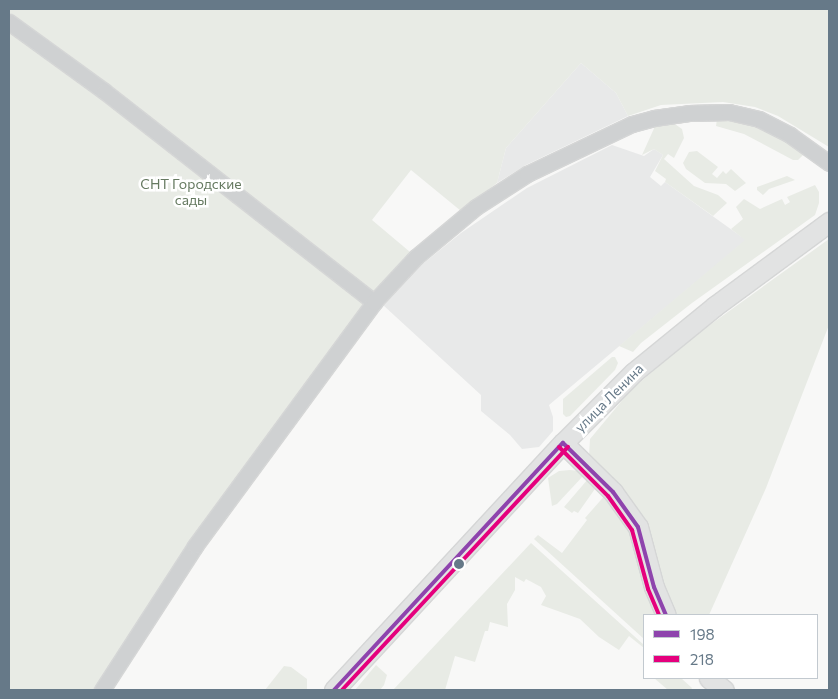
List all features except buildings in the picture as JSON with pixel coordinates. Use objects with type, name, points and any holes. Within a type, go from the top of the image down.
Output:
[{"type":"main road","name":"улица Ленина","points":[[334,690],[563,444],[656,352],[829,222]]},
{"type":"main road","points":[[563,444],[613,492],[638,528],[654,587],[666,614]]},
{"type":"main road","points":[[710,679],[724,690]]},
{"type":"street","points":[[9,22],[104,91],[374,302]]},
{"type":"street","points":[[102,690],[195,546],[374,302],[416,257],[476,206],[527,174],[632,124],[654,118],[689,113],[729,112],[759,119],[790,134],[829,163]]},
{"type":"shaded area","points":[[581,63],[616,93],[628,116],[526,165],[497,183],[506,148]]},
{"type":"shaded area","points":[[612,145],[644,156],[654,149],[663,155],[650,177],[661,186],[665,182],[746,240],[549,405],[553,417],[553,431],[539,447],[522,449],[510,435],[481,411],[481,395],[383,305],[409,275],[461,233],[527,188]]},
{"type":"green space","name":"СНТ Городские сады","points":[[9,9],[829,9],[829,147],[778,116],[755,107],[723,102],[661,105],[628,116],[616,93],[581,63],[506,148],[497,183],[461,211],[411,170],[372,220],[416,257],[374,302],[102,690],[9,690]]},
{"type":"green space","points":[[721,117],[761,126],[803,152],[803,155],[798,160],[793,160],[744,134],[716,126],[717,119]]},
{"type":"green space","points":[[672,122],[682,129],[684,138],[674,158],[668,154],[664,159],[694,186],[718,195],[727,203],[713,216],[665,182],[666,179],[655,171],[663,155],[654,149],[642,155],[656,124]]},
{"type":"green space","points":[[697,151],[718,167],[712,174],[717,178],[723,171],[726,174],[731,169],[746,183],[735,191],[726,184],[705,183],[686,169],[683,163],[689,152]]},
{"type":"green space","points":[[787,176],[795,180],[769,189],[763,195],[757,190],[757,187]]},
{"type":"green space","points":[[815,185],[819,192],[819,203],[815,215],[692,303],[641,343],[633,352],[619,346],[745,240],[731,229],[743,219],[736,207],[744,199],[760,209],[782,199],[785,205],[790,202],[787,197]]},
{"type":"green space","points":[[829,239],[829,325],[766,488],[709,614],[673,614],[642,517],[625,491],[589,456],[590,439],[630,391],[689,340]]},
{"type":"green space","points":[[612,357],[615,357],[618,363],[615,370],[570,416],[566,417],[563,414],[563,399]]},
{"type":"green space","points":[[559,471],[579,471],[584,475],[557,504],[552,506],[548,478]]},
{"type":"green space","points":[[588,479],[597,486],[578,513],[574,511],[572,513],[564,507]]},
{"type":"green space","points":[[607,493],[630,530],[656,614],[643,614],[643,638],[534,539],[538,535],[562,553],[587,520],[585,518]]},
{"type":"green space","points":[[531,543],[643,644],[643,647],[629,636],[619,650],[599,637],[580,619],[541,605],[546,596],[541,587],[526,579],[524,582],[515,577],[515,590],[507,604],[508,627],[490,622],[488,631],[485,631],[475,662],[455,656],[445,690],[393,690]]},
{"type":"green space","points":[[376,665],[387,675],[384,685],[380,690],[355,690]]},
{"type":"green space","points":[[284,666],[291,667],[307,679],[307,690],[265,690]]},
{"type":"green space","points":[[655,679],[682,679],[692,688],[691,690],[668,690]]},
{"type":"transit line","name":"198","points":[[563,443],[613,492],[638,527],[654,587],[666,614]]},
{"type":"transit line","name":"198","points":[[334,690],[563,443]]},
{"type":"transit line","name":"218","points":[[559,447],[608,496],[632,530],[648,589],[659,614]]},
{"type":"transit line","name":"218","points":[[342,690],[568,447]]}]
